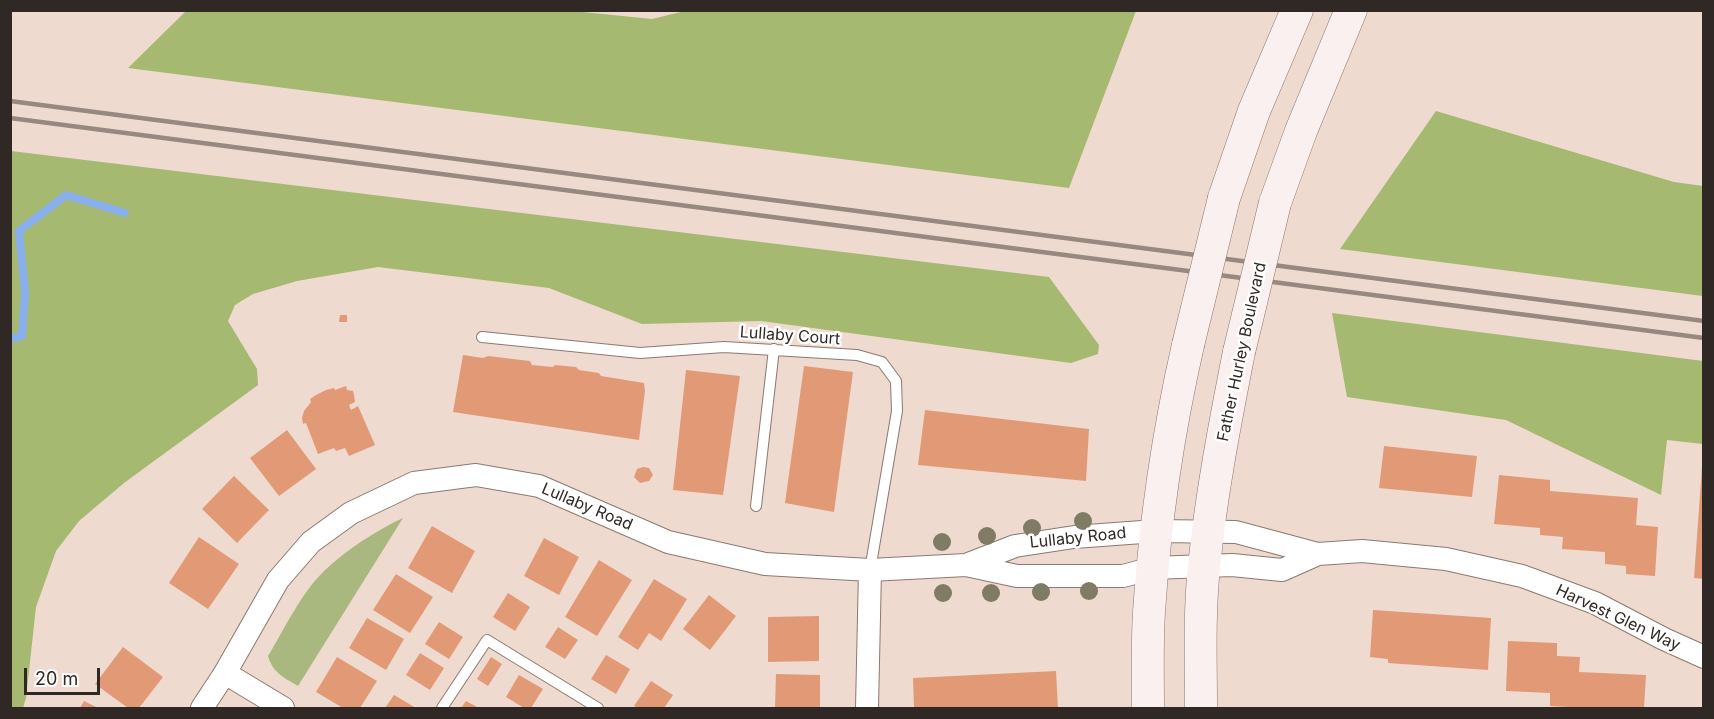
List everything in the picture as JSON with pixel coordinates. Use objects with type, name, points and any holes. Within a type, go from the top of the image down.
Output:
[{"type":"main road","points":[[1148,708],[1149,614],[1156,531],[1164,466],[1176,399],[1224,198],[1254,111],[1297,10]]},
{"type":"main road","name":"Father Hurley Boulevard","points":[[1201,708],[1201,615],[1204,567],[1225,426],[1239,351],[1275,203],[1300,131],[1351,10]]},
{"type":"street","name":"Lullaby Road","points":[[202,708],[225,673],[278,580],[311,542],[351,513],[414,483],[476,475],[539,486],[668,542],[765,564],[870,570],[966,565],[1017,576],[1123,576],[1153,568]]},
{"type":"street","name":"Harvest Glen Way","points":[[1156,531],[1236,532],[1318,554],[1362,551],[1436,558],[1522,576],[1595,603],[1704,657]]},
{"type":"street","name":"Lullaby Road","points":[[966,565],[1015,546],[1074,537],[1156,531]]},
{"type":"street","name":"Harvest Glen Way","points":[[1153,568],[1232,566],[1282,570],[1318,554]]},
{"type":"street","points":[[867,708],[870,570]]},
{"type":"street","points":[[225,673],[283,708]]},
{"type":"lane","name":"Lullaby Court","points":[[482,337],[640,353],[724,347],[774,349],[857,355],[882,362],[896,381],[897,411],[870,570]]},
{"type":"lane","points":[[756,506],[774,349]]},
{"type":"lane","points":[[442,708],[487,640],[598,708]]},
{"type":"green space","points":[[563,10],[652,19],[689,10],[1136,11],[1069,188],[128,68],[186,11]]},
{"type":"green space","points":[[1436,111],[1674,182],[1703,186],[1703,296],[1340,249]]},
{"type":"green space","points":[[11,151],[1049,277],[1099,345],[1098,354],[1071,363],[761,321],[642,324],[549,288],[378,267],[297,281],[253,294],[235,305],[228,321],[257,369],[258,385],[124,483],[79,521],[56,551],[36,607],[26,698],[23,708],[11,708]]},
{"type":"green space","points":[[1332,313],[1703,361],[1703,444],[1667,440],[1661,495],[1506,420],[1347,397]]},
{"type":"green space","points":[[403,518],[298,686],[279,674],[268,656],[308,589],[343,555],[372,535]]},
{"type":"building","points":[[340,315],[347,315],[347,322],[339,322]]},
{"type":"building","points":[[463,355],[530,361],[532,365],[576,367],[579,370],[599,373],[601,376],[644,383],[639,440],[453,412]]},
{"type":"building","points":[[804,366],[853,372],[834,512],[785,503]]},
{"type":"building","points":[[686,370],[740,376],[723,495],[673,490]]},
{"type":"building","points":[[346,386],[347,390],[353,391],[354,395],[355,402],[349,405],[351,410],[358,406],[375,445],[349,456],[345,448],[336,451],[334,448],[318,454],[306,423],[303,424],[304,411],[311,402],[310,399],[316,395],[326,390]]},
{"type":"building","points":[[925,410],[1089,429],[1086,481],[918,465]]},
{"type":"building","points":[[287,430],[316,469],[279,496],[250,458]]},
{"type":"building","points":[[1384,446],[1477,456],[1472,497],[1379,488]]},
{"type":"building","points":[[1702,467],[1704,467],[1704,579],[1694,578]]},
{"type":"building","points":[[649,468],[653,475],[649,481],[640,483],[634,477],[637,469]]},
{"type":"building","points":[[1499,475],[1550,480],[1550,491],[1638,498],[1636,525],[1658,527],[1655,576],[1626,574],[1626,566],[1605,564],[1605,552],[1562,549],[1563,537],[1540,535],[1540,528],[1494,524]]},
{"type":"building","points":[[234,476],[269,510],[237,543],[202,509]]},
{"type":"building","points":[[432,526],[475,551],[452,593],[408,568]]},
{"type":"building","points":[[199,537],[239,564],[208,609],[169,583]]},
{"type":"building","points":[[544,538],[579,557],[559,595],[524,576]]},
{"type":"building","points":[[599,560],[632,580],[597,636],[565,617]]},
{"type":"building","points":[[396,574],[433,597],[410,633],[373,610]]},
{"type":"building","points":[[654,579],[687,599],[661,641],[649,633],[638,650],[618,637]]},
{"type":"building","points":[[508,593],[530,607],[515,631],[493,617]]},
{"type":"building","points":[[709,595],[736,616],[710,650],[683,629]]},
{"type":"building","points":[[1373,610],[1491,618],[1488,670],[1388,663],[1388,659],[1370,657]]},
{"type":"building","points":[[819,616],[819,661],[768,662],[768,617]]},
{"type":"building","points":[[367,618],[404,639],[386,670],[349,648]]},
{"type":"building","points":[[439,622],[463,637],[449,659],[425,644]]},
{"type":"building","points":[[558,627],[578,640],[565,659],[545,647]]},
{"type":"building","points":[[1508,641],[1557,643],[1557,656],[1580,657],[1579,672],[1646,675],[1644,708],[1550,706],[1550,693],[1506,691]]},
{"type":"building","points":[[123,647],[163,677],[139,708],[128,708],[95,684]]},
{"type":"building","points":[[420,653],[444,668],[430,690],[406,675]]},
{"type":"building","points":[[606,655],[630,669],[616,694],[591,679]]},
{"type":"building","points":[[337,657],[377,681],[360,708],[343,708],[316,692]]},
{"type":"building","points":[[491,657],[502,664],[488,686],[477,679]]},
{"type":"building","points":[[1056,671],[1058,708],[914,708],[913,678]]},
{"type":"building","points":[[776,674],[820,675],[820,708],[775,708]]},
{"type":"building","points":[[519,675],[543,689],[531,708],[524,708],[506,697]]},
{"type":"building","points":[[651,681],[673,695],[664,708],[634,706]]},
{"type":"building","points":[[394,695],[416,708],[385,708]]},
{"type":"building","points":[[84,701],[98,708],[80,708]]},
{"type":"building","points":[[466,701],[479,708],[461,708]]},
{"type":"waterway","points":[[10,339],[22,336],[25,292],[19,231],[66,195],[125,213]]},
{"type":"railway","points":[[10,101],[1704,321]]},
{"type":"railway","points":[[10,118],[1704,338]]}]
